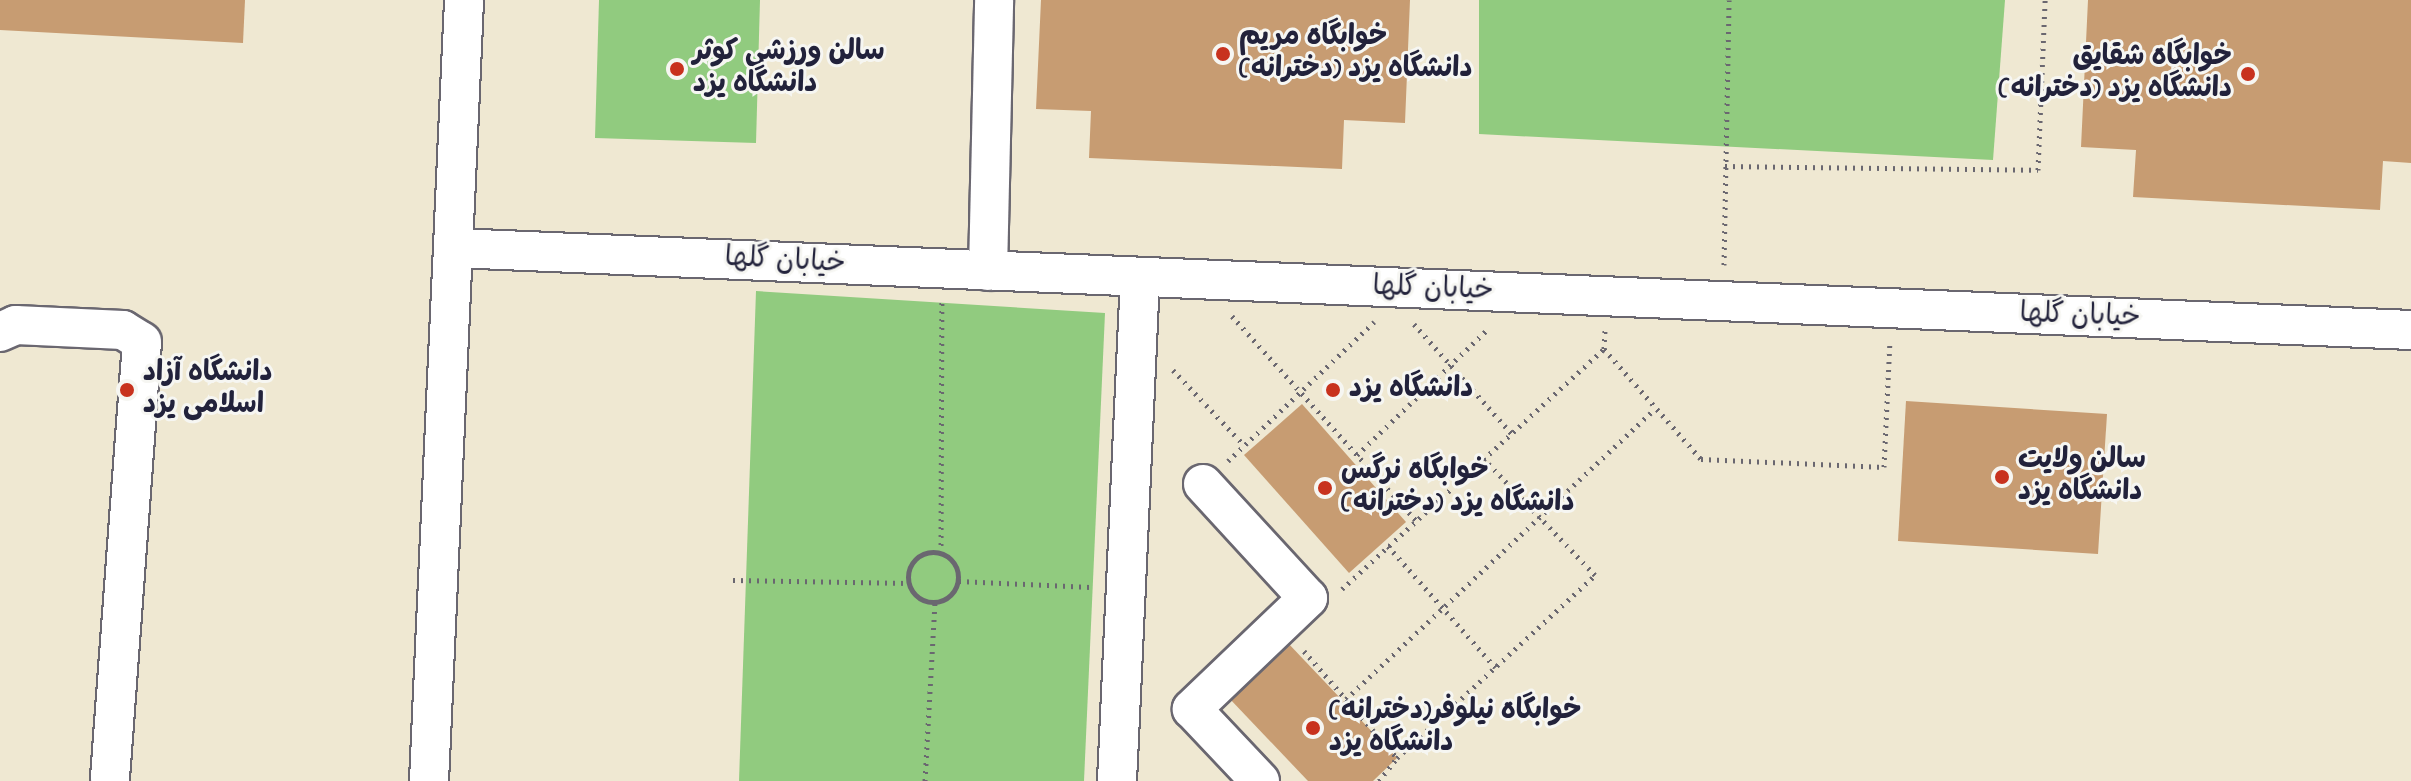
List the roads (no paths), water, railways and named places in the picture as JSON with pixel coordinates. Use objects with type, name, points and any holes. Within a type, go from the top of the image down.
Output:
[{"type":"lane","points":[[429,781],[464,0]]},
{"type":"lane","points":[[988,271],[994,0]]},
{"type":"lane","name":"خیابان گلها","points":[[455,248],[1215,281],[1389,295],[1526,294],[2411,330]]},
{"type":"lane","points":[[1117,781],[1140,278]]},
{"type":"lane","points":[[0,332],[16,325],[123,330],[142,342],[110,781]]},
{"type":"lane","points":[[1203,484],[1308,598],[1192,709],[1260,781]]},
{"type":"place","name":"خوابگاه مریم (دخترانه) دانشگاه یزد","points":[[1223,54]]},
{"type":"place","name":"سالن ورزشی کوثر دانشگاه یزد","points":[[677,69]]},
{"type":"place","name":"خوابگاه شقایق (دخترانه) دانشگاه یزد","points":[[2248,74]]},
{"type":"place","name":"دانشگاه آزاد اسلامی یزد","points":[[127,390]]},
{"type":"place","name":"دانشگاه یزد","points":[[1333,390]]},
{"type":"place","name":"سالن ولایت دانشگاه یزد","points":[[2002,477]]},
{"type":"place","name":"خوابگاه نرگس (دخترانه) دانشگاه یزد","points":[[1325,488]]},
{"type":"place","name":"خوابگاه نیلوفر(دخترانه) دانشگاه یزد","points":[[1313,728]]}]
